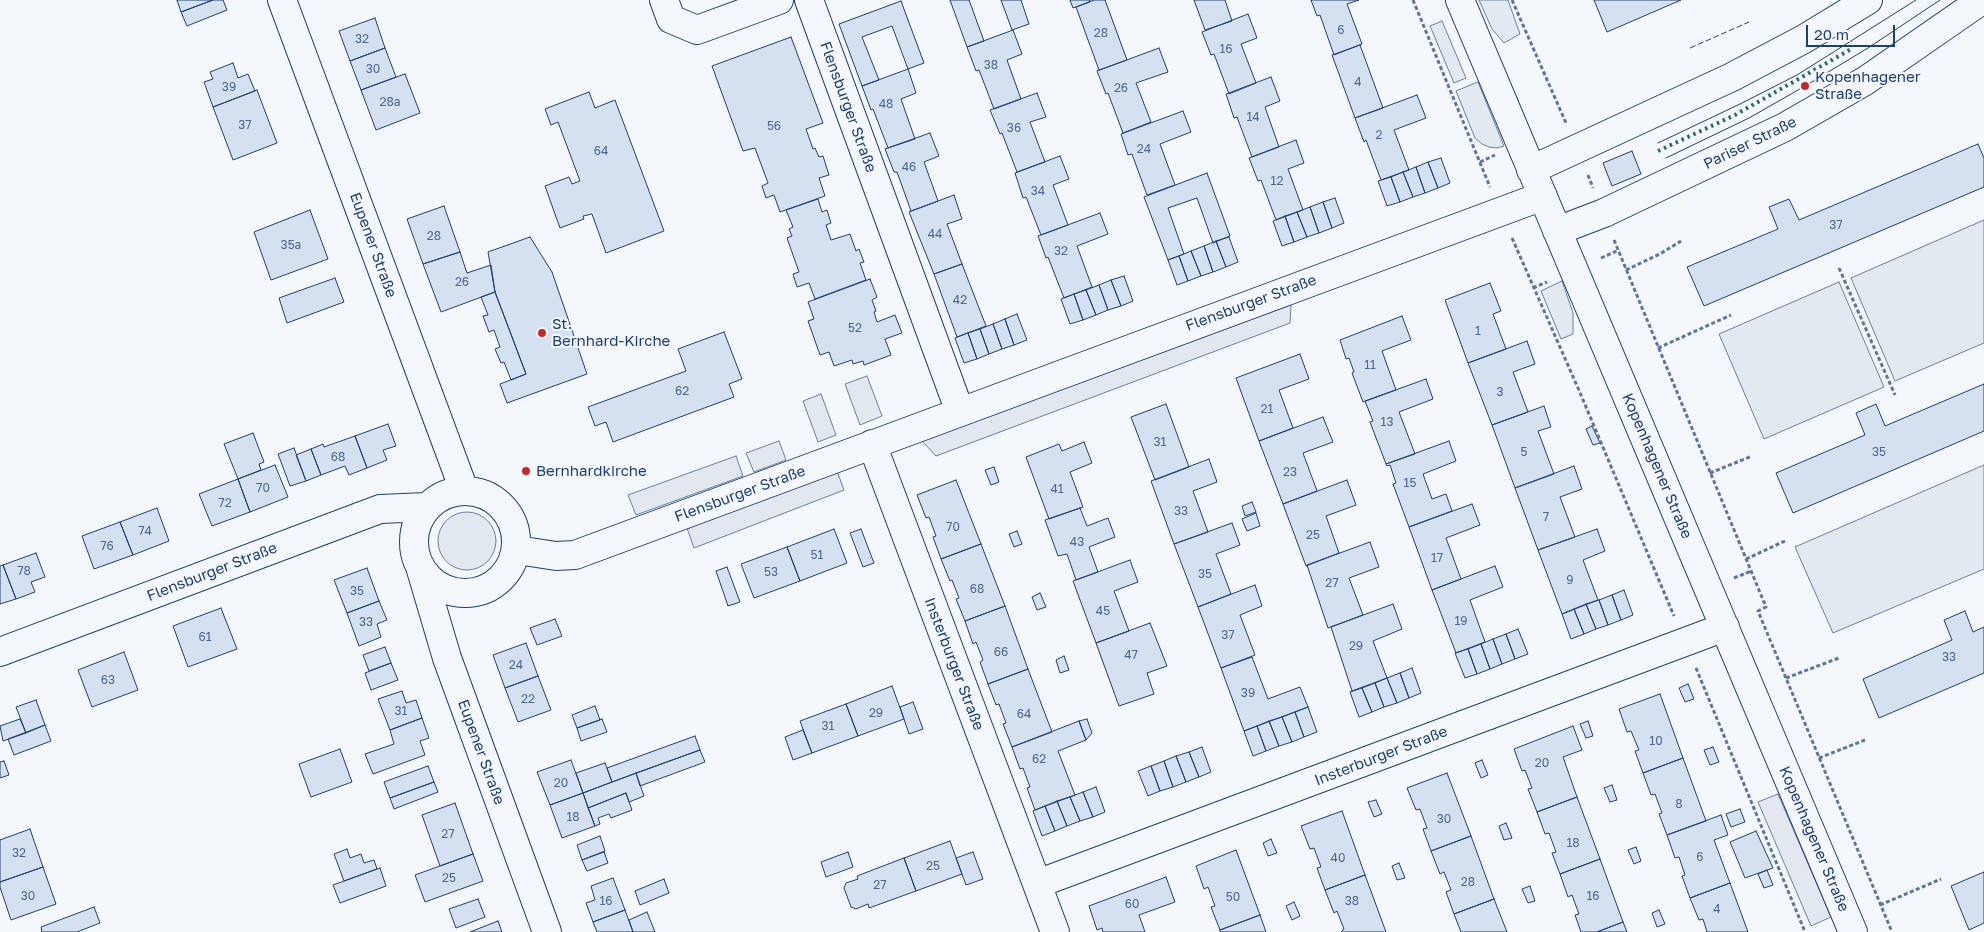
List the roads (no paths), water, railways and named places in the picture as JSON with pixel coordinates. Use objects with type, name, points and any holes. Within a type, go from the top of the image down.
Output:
[{"type":"street","name":"Eupener Straße","points":[[282,0],[464,490]]},
{"type":"street","points":[[664,0],[671,19],[697,30],[779,0]]},
{"type":"street","name":"Flensburger Straße","points":[[809,0],[960,412]]},
{"type":"street","name":"Kopenhagener Straße","points":[[1460,0],[1853,932]]},
{"type":"street","points":[[1531,170],[1732,77],[1804,39],[1868,0]]},
{"type":"street","name":"Pariser Straße","points":[[1557,231],[1604,213],[1785,127],[1865,81],[1981,7]]},
{"type":"street","name":"Flensburger Straße","points":[[517,550],[556,556],[575,555],[1543,196]]},
{"type":"street","name":"Insterburger Straße","points":[[872,444],[1055,932]]},
{"type":"street","points":[[464,490],[482,493],[498,501],[514,523],[517,550],[507,573],[488,589],[464,594],[439,587],[421,570],[414,548],[416,526],[427,507],[444,494],[464,490]]},
{"type":"street","name":"Flensburger Straße","points":[[0,652],[380,509],[427,507]]},
{"type":"street","name":"Eupener Straße","points":[[421,570],[446,658],[547,932]]},
{"type":"street","name":"Insterburger Straße","points":[[1037,884],[1725,628]]},
{"type":"tram line","points":[[1658,143],[1797,75],[1916,0]]},
{"type":"tram line","points":[[1666,158],[1749,118],[1805,86],[1868,48],[1940,0]]},
{"type":"place","name":"Kopenhagener Straße","points":[[1805,86]]},
{"type":"place","name":"St. Bernhard-Kirche","points":[[542,333]]},
{"type":"place","name":"Bernhardkirche","points":[[526,471]]}]
